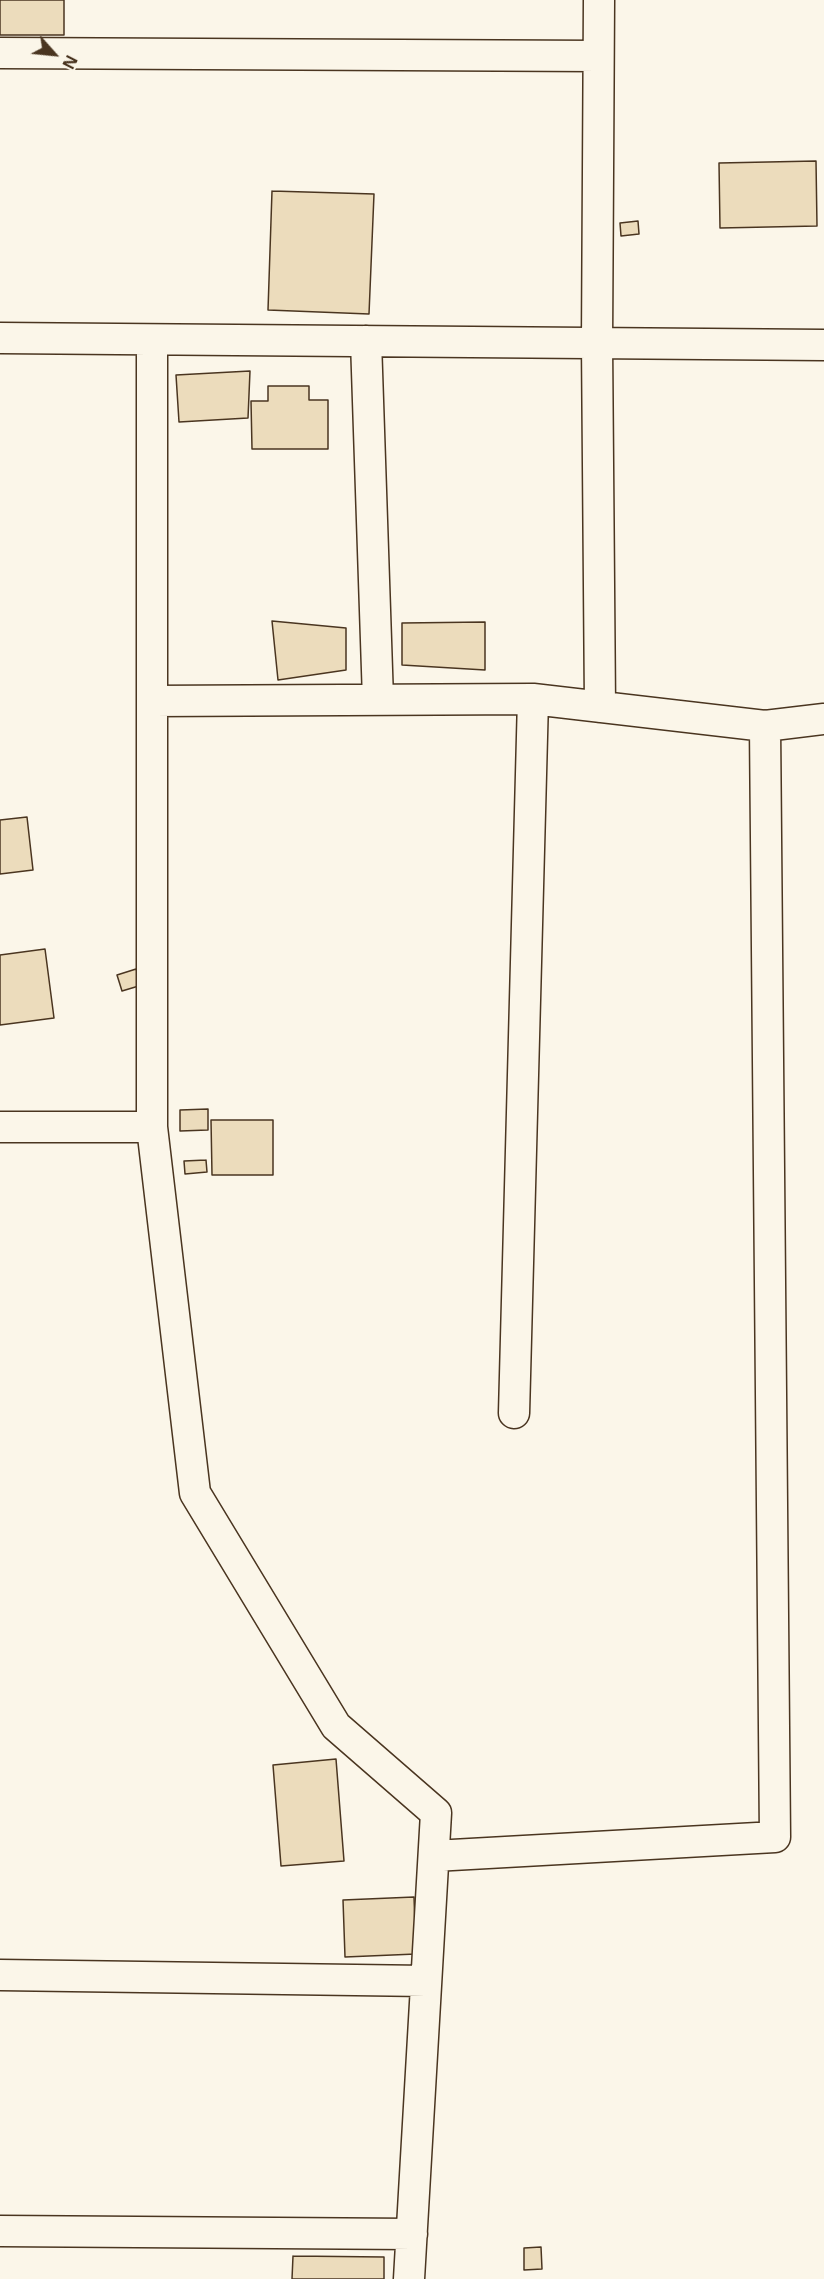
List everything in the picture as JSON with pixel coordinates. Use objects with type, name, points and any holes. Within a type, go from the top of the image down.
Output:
[{"type":"street","points":[[599,0],[597,343],[600,707]]},
{"type":"street","points":[[0,54],[598,56]]},
{"type":"street","points":[[0,338],[824,345]]},
{"type":"street","points":[[152,340],[152,1126],[195,1492],[336,1726],[436,1813],[409,2279]]},
{"type":"street","points":[[366,341],[378,700]]},
{"type":"street","points":[[153,701],[533,699],[765,726],[824,719]]},
{"type":"street","points":[[514,1413],[533,699]]},
{"type":"street","points":[[434,1856],[775,1837],[765,726]]},
{"type":"street","points":[[0,1127],[152,1126]]},
{"type":"street","points":[[0,1975],[426,1981]]},
{"type":"street","points":[[0,2231],[412,2234]]},
{"type":"building","points":[[0,0],[64,0],[64,35],[0,35]]},
{"type":"building","points":[[816,161],[817,226],[720,228],[719,163]]},
{"type":"building","points":[[272,191],[374,194],[369,314],[268,310]]},
{"type":"building","points":[[638,221],[639,234],[621,236],[620,223]]},
{"type":"building","points":[[250,371],[248,418],[179,422],[176,375]]},
{"type":"building","points":[[268,386],[309,386],[309,400],[328,400],[328,449],[252,449],[251,401],[268,401]]},
{"type":"building","points":[[272,621],[346,628],[346,670],[278,680]]},
{"type":"building","points":[[485,622],[485,670],[402,665],[402,623]]},
{"type":"building","points":[[27,817],[33,870],[0,874],[0,820]]},
{"type":"building","points":[[45,949],[54,1018],[0,1025],[0,955]]},
{"type":"building","points":[[136,969],[142,985],[122,991],[117,975]]},
{"type":"building","points":[[208,1109],[208,1130],[180,1131],[180,1110]]},
{"type":"building","points":[[211,1120],[273,1120],[273,1175],[212,1175]]},
{"type":"building","points":[[206,1160],[207,1172],[185,1174],[184,1161]]},
{"type":"building","points":[[336,1759],[344,1861],[281,1866],[273,1765]]},
{"type":"building","points":[[414,1897],[416,1954],[345,1957],[343,1900]]},
{"type":"building","points":[[541,2247],[542,2269],[524,2270],[524,2248]]},
{"type":"building","points":[[293,2256],[384,2257],[384,2279],[292,2279]]}]
